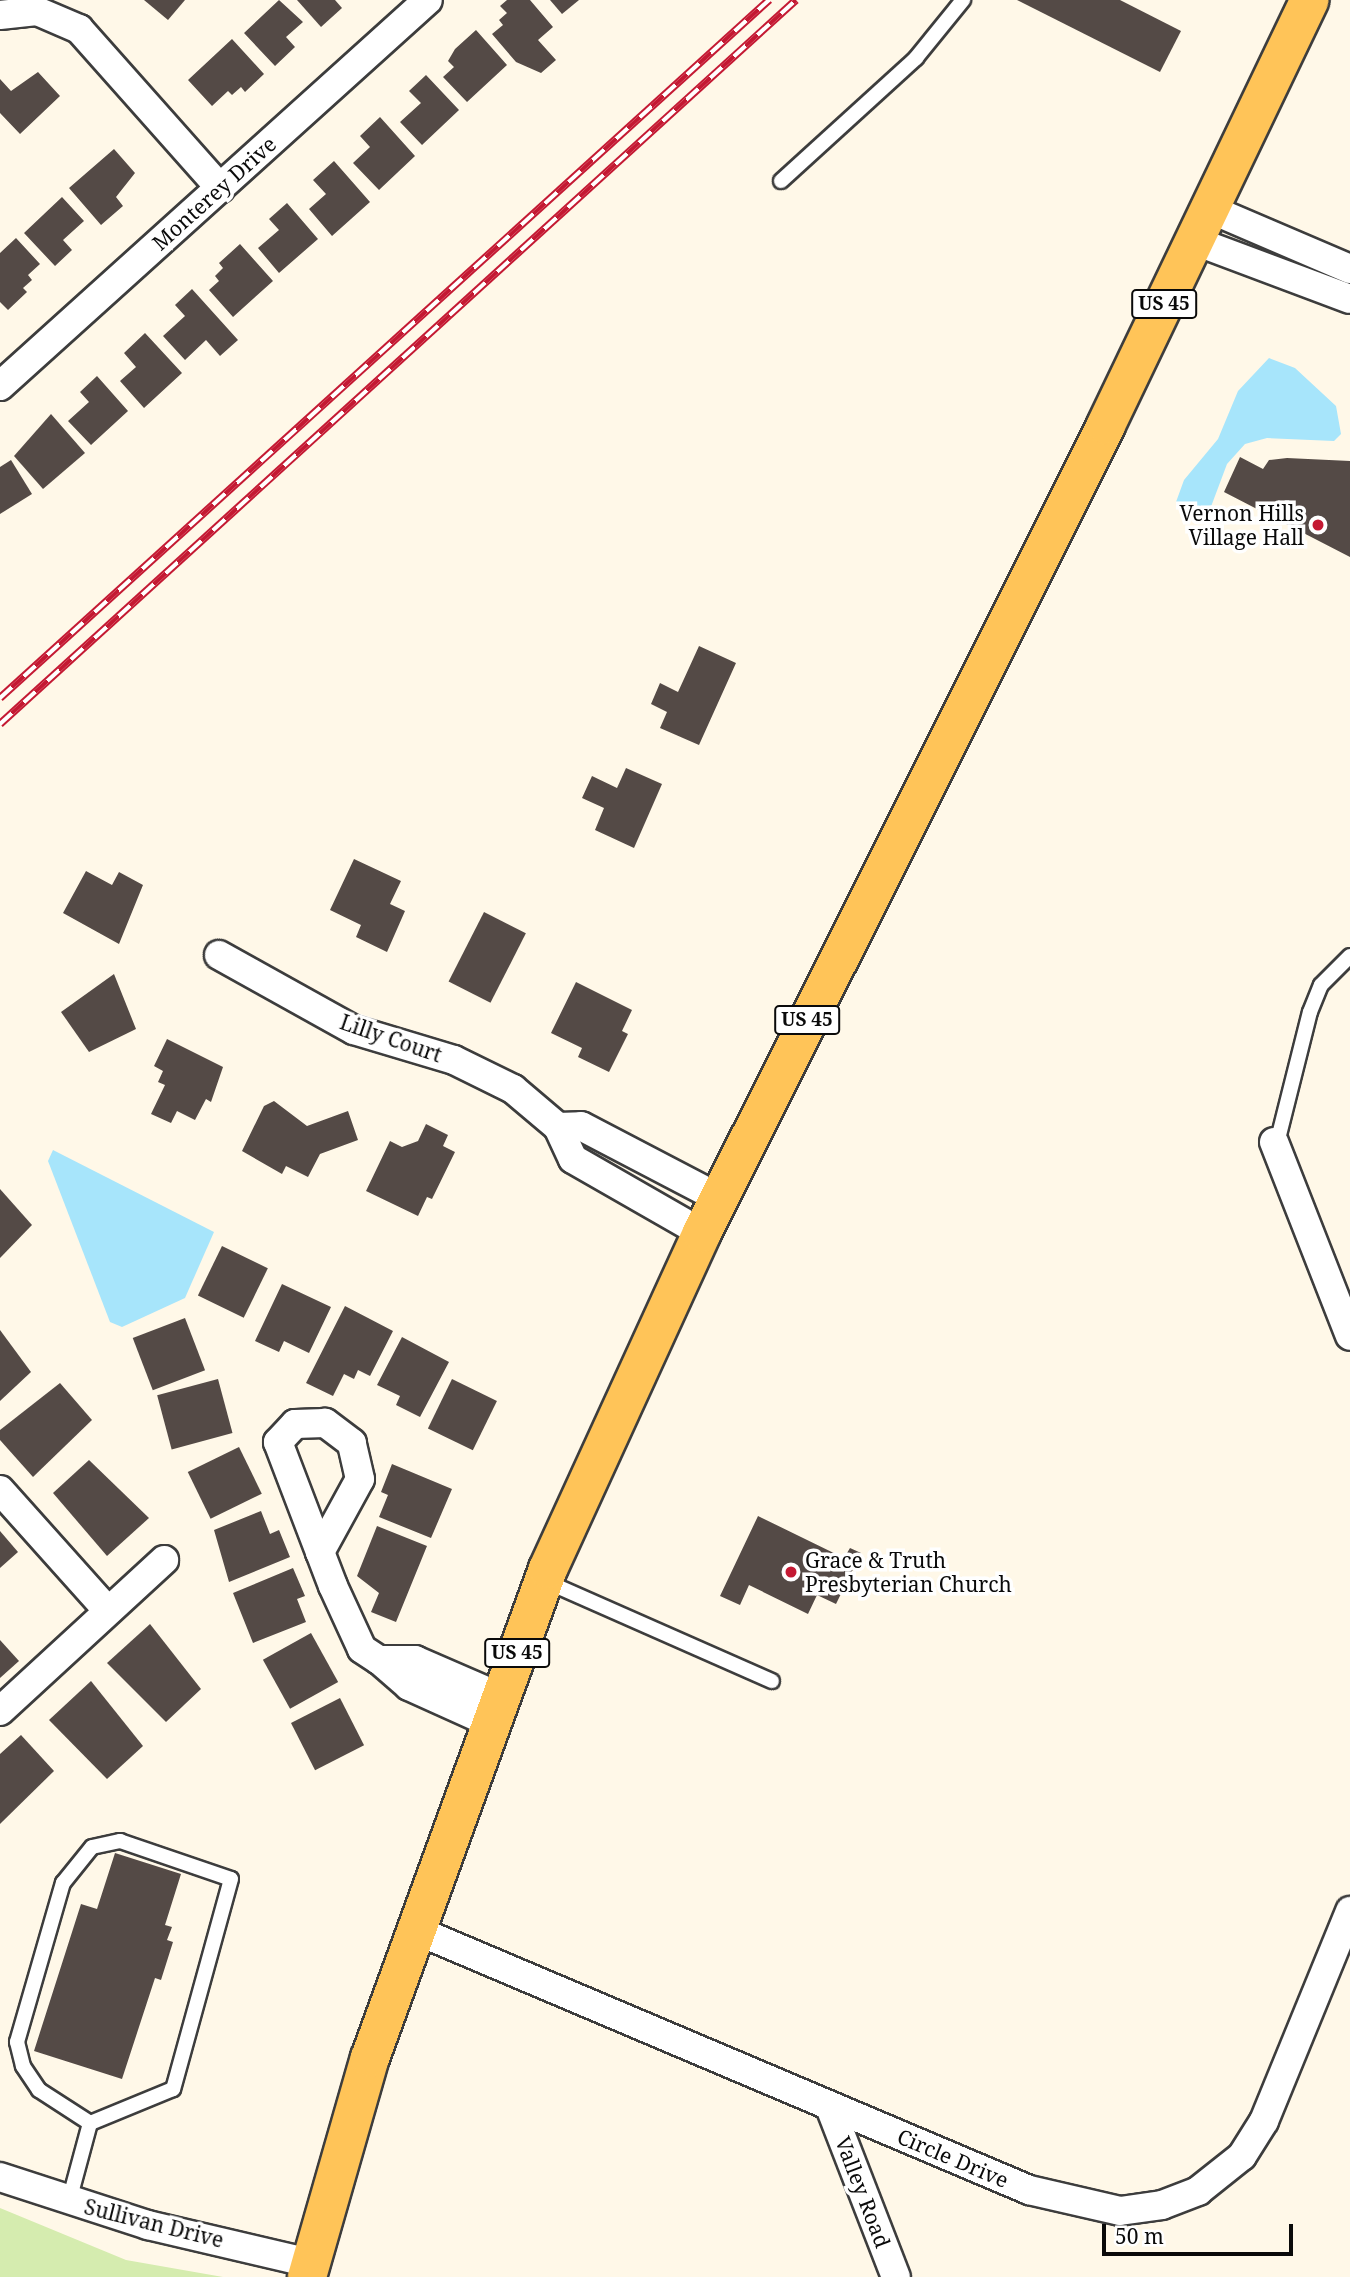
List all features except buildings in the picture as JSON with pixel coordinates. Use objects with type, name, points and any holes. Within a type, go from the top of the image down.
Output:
[{"type":"main road","name":"US 45","points":[[309,2270],[362,2085],[544,1581],[702,1233],[1202,225],[1310,0]]},
{"type":"street","name":"Monterey Drive","points":[[0,386],[428,0]]},
{"type":"street","points":[[0,15],[37,11],[79,29],[220,188]]},
{"type":"street","points":[[1202,225],[1350,269]]},
{"type":"street","points":[[1202,225],[1350,299]]},
{"type":"street","name":"Lilly Court","points":[[219,955],[354,1030],[454,1060],[513,1089],[558,1127],[573,1159],[702,1233]]},
{"type":"street","points":[[558,1127],[581,1126],[719,1198]]},
{"type":"street","points":[[1275,1144],[1350,1336]]},
{"type":"street","points":[[0,1490],[108,1611]]},
{"type":"street","points":[[320,1552],[362,1649],[409,1686],[496,1710]]},
{"type":"street","points":[[0,1711],[164,1560]]},
{"type":"street","name":"Circle Drive","points":[[418,1931],[1029,2190],[1120,2211],[1162,2204],[1219,2178],[1264,2121],[1350,1911]]},
{"type":"street","name":"Valley Road","points":[[830,2107],[897,2277]]},
{"type":"street","name":"Sullivan Drive","points":[[0,2177],[69,2201],[309,2270]]},
{"type":"lane","points":[[781,181],[916,58],[963,0]]},
{"type":"lane","points":[[1275,1144],[1310,1012],[1321,985],[1350,956]]},
{"type":"lane","points":[[544,1581],[772,1681]]},
{"type":"lane","points":[[120,1841],[230,1879],[173,2089],[90,2123],[39,2090],[23,2066],[18,2042],[63,1883],[92,1847],[120,1841]]},
{"type":"lane","points":[[69,2201],[90,2123]]},
{"type":"green space","points":[[0,2208],[126,2260],[223,2277],[0,2277]]},
{"type":"water","points":[[1269,358],[1295,368],[1336,406],[1341,434],[1334,441],[1267,438],[1245,444],[1227,464],[1209,512],[1197,514],[1176,502],[1184,480],[1218,439],[1238,391]]},
{"type":"water","points":[[53,1150],[214,1232],[185,1298],[122,1327],[110,1322],[48,1161]]},
{"type":"railway","points":[[0,698],[769,0]]},
{"type":"railway","points":[[0,724],[796,0]]},
{"type":"place","name":"Vernon Hills Village Hall","points":[[1318,525]]},
{"type":"place","name":"Grace & Truth Presbyterian Church","points":[[791,1572]]}]
